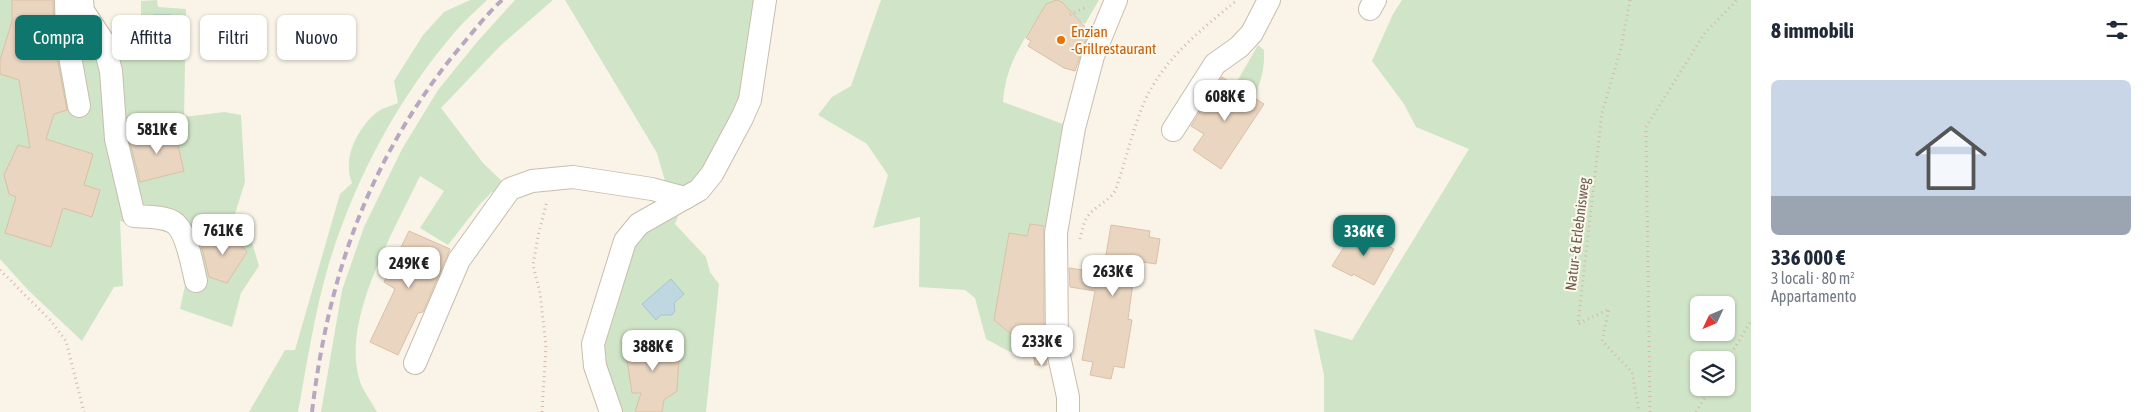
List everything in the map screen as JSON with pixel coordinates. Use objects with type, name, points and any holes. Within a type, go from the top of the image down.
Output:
[{"type":"street","points":[[66,0],[68,40],[79,106]]},
{"type":"street","points":[[82,0],[83,11],[103,41],[111,71],[116,139],[134,216],[154,217],[172,221],[180,227],[184,235],[196,280]]},
{"type":"street","points":[[611,412],[595,366],[593,344],[625,241],[639,224],[699,190],[706,182],[742,118],[751,91],[765,0]]},
{"type":"street","points":[[1068,412],[1068,397],[1056,347],[1056,233],[1074,128],[1094,56],[1116,0]]},
{"type":"street","points":[[1173,130],[1216,64],[1239,47],[1252,33],[1268,0]]},
{"type":"street","points":[[415,363],[459,260],[510,189],[532,181],[573,177],[652,188],[685,198]]},
{"type":"path","points":[[1078,246],[1084,222],[1089,214],[1110,198],[1115,191],[1151,88],[1169,61],[1194,36],[1237,0]]},
{"type":"path","name":"Natur- & Erlebnisweg","points":[[1630,0],[1621,48],[1602,112],[1578,324],[1609,309],[1602,341],[1632,372],[1639,412]]},
{"type":"path","points":[[1650,412],[1646,127],[1704,34],[1737,0]]},
{"type":"path","points":[[1070,15],[1085,9],[1091,3]]},
{"type":"path","points":[[542,412],[546,346],[540,293],[533,265],[538,236],[549,196],[566,177]]},
{"type":"path","points":[[0,270],[51,321],[66,341],[84,412]]},
{"type":"path","points":[[1733,351],[1751,321]]},
{"type":"path","points":[[1696,412],[1706,396]]},
{"type":"green space","points":[[0,0],[72,0],[75,15],[15,15],[15,60],[102,60],[102,42],[112,38],[112,60],[185,60],[184,117],[224,112],[241,115],[245,182],[234,217],[246,222],[259,266],[241,293],[232,327],[180,309],[187,276],[179,241],[166,232],[120,221],[123,286],[114,287],[82,341],[28,290],[0,259]]},
{"type":"green space","points":[[157,0],[158,7],[186,9],[186,15],[141,15],[141,1]]},
{"type":"green space","points":[[470,0],[487,0],[455,32],[414,85],[379,143],[350,204],[323,285],[298,412],[249,412],[285,350],[295,350],[340,194],[352,183],[349,174],[349,164],[350,155],[357,136],[378,111],[398,103],[394,81],[423,35],[444,12]]},
{"type":"green space","points":[[515,0],[553,0],[501,45],[441,108],[483,163],[510,189],[492,192],[480,204],[448,245],[420,228],[444,191],[420,176],[385,247],[374,274],[364,302],[358,329],[356,354],[359,378],[377,412],[321,412],[342,290],[364,227],[402,149],[438,90],[477,42]]},
{"type":"green space","points":[[565,0],[765,0],[753,83],[685,198],[675,224],[706,257],[710,272],[719,284],[706,412],[611,412],[595,366],[625,241],[668,192],[657,153]]},
{"type":"green space","points":[[881,0],[1057,0],[1046,4],[1018,50],[1008,74],[1003,102],[1074,128],[1048,227],[1030,224],[1027,236],[1009,233],[994,320],[1017,339],[1025,350],[1010,352],[986,339],[975,298],[965,290],[919,287],[920,217],[873,228],[888,175],[867,144],[818,115],[832,97],[851,86]]},
{"type":"green space","points":[[1057,0],[1099,0],[1085,24],[1067,14]]},
{"type":"green space","points":[[1402,0],[1751,0],[1751,412],[1324,412],[1324,375],[1314,329],[1352,340],[1469,149],[1416,127],[1404,104],[1372,61],[1393,14]]},
{"type":"green space","points":[[1258,45],[1264,50],[1264,62],[1261,80],[1254,98],[1235,85]]},
{"type":"water","points":[[671,279],[684,294],[674,303],[675,311],[672,315],[661,315],[656,320],[642,304]]},
{"type":"building","points":[[12,0],[53,0],[53,15],[15,15],[15,60],[57,60],[67,110],[54,114],[46,139],[93,154],[84,185],[100,190],[92,217],[63,208],[51,247],[5,233],[16,197],[9,194],[4,175],[18,145],[30,148],[19,80],[0,74],[0,60],[12,21]]},
{"type":"building","points":[[1057,0],[1062,2],[1089,31],[1075,71],[1064,68],[1028,46],[1031,41],[1026,38],[1046,4]]},
{"type":"building","points":[[1222,77],[1264,104],[1221,169],[1193,150],[1204,134],[1191,126]]},
{"type":"building","points":[[174,129],[184,171],[140,182],[129,138]]},
{"type":"building","points":[[1030,224],[1044,226],[1044,347],[1047,365],[1035,365],[1030,334],[1017,339],[994,320],[1009,233],[1027,236]]},
{"type":"building","points":[[1111,225],[1150,231],[1149,237],[1160,239],[1156,264],[1136,261],[1128,319],[1132,320],[1124,368],[1114,366],[1111,379],[1090,375],[1093,362],[1082,360],[1095,291],[1070,287],[1069,268],[1103,273]]},
{"type":"building","points":[[1357,227],[1394,249],[1374,285],[1332,266]]},
{"type":"building","points":[[229,231],[247,252],[227,283],[209,277],[202,248],[209,237]]},
{"type":"building","points":[[409,231],[450,249],[423,312],[418,313],[398,355],[370,342],[395,289],[384,282]]},
{"type":"building","points":[[637,338],[680,340],[677,391],[664,400],[662,412],[635,412],[641,393],[632,393],[627,360],[623,355]]},
{"type":"railway","points":[[312,412],[319,363],[341,269],[356,224],[375,181],[422,97],[482,20],[502,0]]},
{"type":"place","name":"Enzian -Grillrestaurant","points":[[1061,40]]}]
